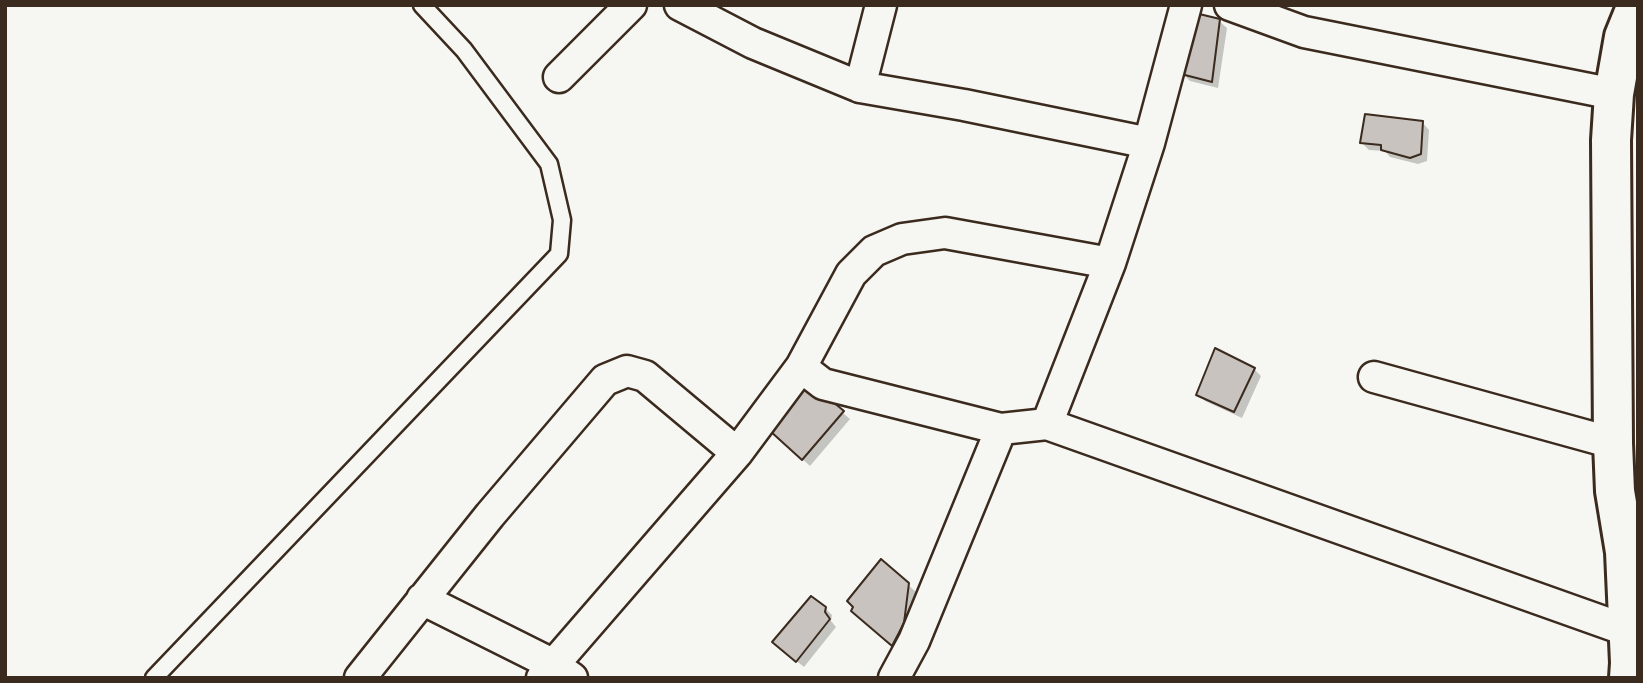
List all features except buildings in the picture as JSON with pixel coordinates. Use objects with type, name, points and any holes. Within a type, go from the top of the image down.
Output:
[{"type":"street","points":[[559,76],[631,5]]},
{"type":"street","points":[[680,5],[753,43],[860,87],[964,104],[1149,143]]},
{"type":"street","points":[[860,87],[881,5]]},
{"type":"street","points":[[1047,425],[1110,263],[1149,143],[1186,5]]},
{"type":"street","points":[[1230,5],[1304,32],[1614,94]]},
{"type":"street","points":[[1629,678],[1627,499],[1613,443],[1611,258],[1614,94],[1625,37],[1637,5]]},
{"type":"street","points":[[422,599],[556,673],[737,453],[801,367],[851,274],[874,251],[902,239],[945,233],[1110,263]]},
{"type":"street","points":[[801,367],[823,384],[1001,429],[1047,425],[1629,631]]},
{"type":"street","points":[[360,678],[490,515],[605,380],[627,371],[645,376],[737,453]]},
{"type":"street","points":[[1374,376],[1613,443]]},
{"type":"street","points":[[894,678],[914,641],[1001,429]]},
{"type":"lane","points":[[154,678],[559,254],[562,220],[549,164],[464,50],[422,5]]}]
